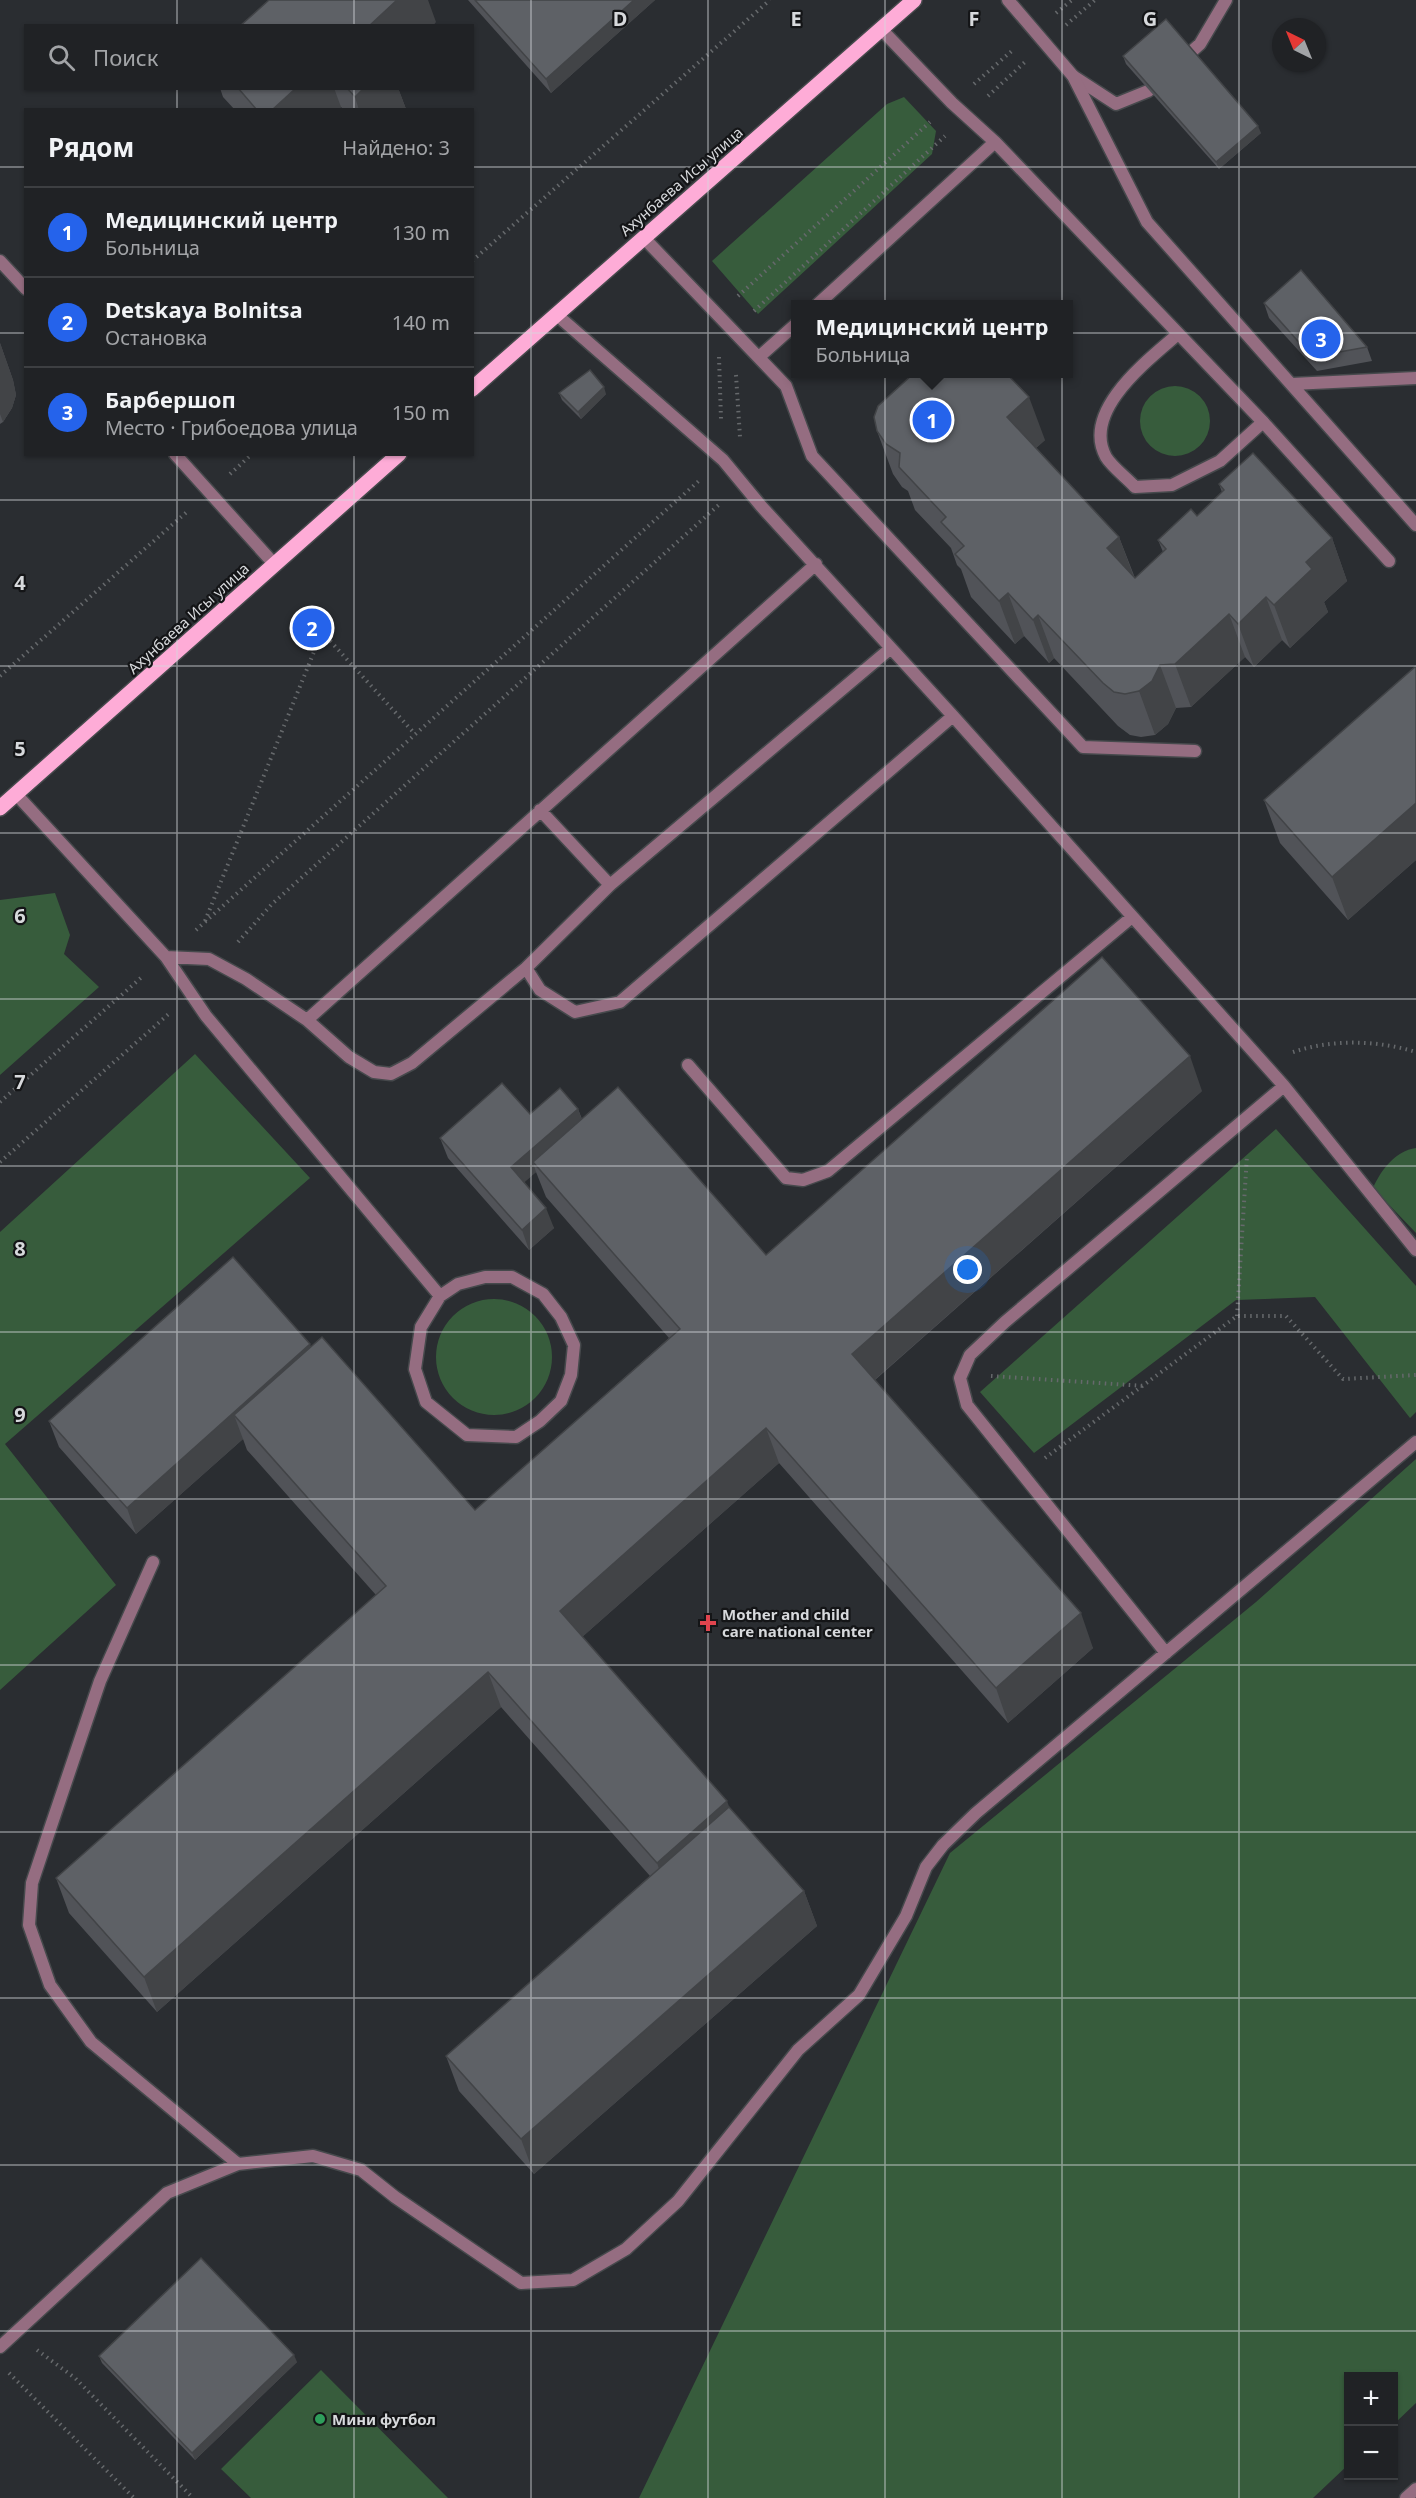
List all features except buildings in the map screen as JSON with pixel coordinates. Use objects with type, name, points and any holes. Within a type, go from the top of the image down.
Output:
[{"type":"main road","name":"Ахунбаева Исы улица","points":[[474,387],[914,0]]},
{"type":"main road","name":"Ахунбаева Исы улица","points":[[0,808],[397,456]]},
{"type":"street","points":[[1008,0],[1073,76],[1147,222],[1416,525]]},
{"type":"street","points":[[1073,76],[1116,104],[1148,91],[1200,44],[1226,0]]},
{"type":"street","points":[[881,29],[952,103],[995,142],[1263,422],[1389,561]]},
{"type":"street","points":[[822,300],[995,142]]},
{"type":"street","points":[[644,238],[786,386],[812,456],[1083,747],[1195,751]]},
{"type":"street","points":[[0,261],[24,287]]},
{"type":"street","points":[[557,315],[723,460],[1284,1086],[1416,1250]]},
{"type":"street","points":[[759,357],[791,328]]},
{"type":"street","points":[[1178,334],[1154,355],[1108,403],[1099,430],[1106,457],[1135,487],[1172,485],[1220,461],[1263,422]]},
{"type":"street","points":[[1292,384],[1416,378]]},
{"type":"street","points":[[177,456],[275,565]]},
{"type":"street","points":[[307,1020],[816,564]]},
{"type":"street","points":[[166,957],[209,959],[246,979],[307,1020],[357,1062],[374,1072],[391,1074],[412,1063],[526,968],[610,885],[891,648]]},
{"type":"street","points":[[526,968],[540,990],[575,1012],[620,1002],[953,716]]},
{"type":"street","points":[[16,794],[166,957],[206,1016],[440,1296]]},
{"type":"street","points":[[540,810],[610,885]]},
{"type":"street","points":[[688,1065],[786,1178],[803,1180],[828,1171],[1132,917]]},
{"type":"street","points":[[1166,1653],[967,1405],[960,1378],[970,1355],[1005,1322],[1284,1086]]},
{"type":"street","points":[[513,1276],[543,1294],[561,1317],[574,1345],[571,1375],[561,1401],[540,1421],[516,1437],[467,1435],[426,1402],[415,1369],[421,1327],[440,1296],[458,1284],[485,1277],[513,1276]]},
{"type":"street","points":[[0,2347],[166,2193],[238,2164],[314,2156],[361,2170],[395,2198],[521,2283],[573,2280],[626,2249],[678,2201],[798,2050],[859,1995],[906,1916],[926,1867],[943,1845],[976,1813],[1416,1442]]},
{"type":"street","points":[[153,1562],[100,1681],[32,1883],[29,1925],[50,1985],[91,2042],[238,2164]]},
{"type":"street","points":[[1406,2498],[1416,2489]]},
{"type":"path","points":[[474,259],[770,0]]},
{"type":"path","points":[[0,1102],[723,460],[717,314],[952,103],[1072,0]]},
{"type":"path","points":[[218,964],[272,904],[743,484],[733,331],[1095,0]]},
{"type":"path","points":[[0,676],[250,456]]},
{"type":"path","points":[[205,922],[322,632],[415,734]]},
{"type":"path","points":[[0,1162],[191,994]]},
{"type":"path","points":[[1263,1063],[1311,1046],[1352,1041],[1416,1052]]},
{"type":"path","points":[[1237,1316],[1247,1152]]},
{"type":"path","points":[[1045,1458],[1146,1386],[1237,1316],[1286,1316],[1343,1379],[1416,1375]]},
{"type":"path","points":[[981,1376],[1146,1386]]},
{"type":"path","points":[[14,2334],[75,2378],[193,2498]]},
{"type":"path","points":[[0,2364],[134,2498]]},
{"type":"green space","points":[[904,97],[936,131],[932,154],[758,314],[712,261],[887,104]]},
{"type":"green space","points":[[1182,386],[1195,392],[1204,401],[1208,407],[1210,421],[1208,435],[1200,446],[1189,454],[1168,456],[1150,446],[1142,435],[1140,414],[1150,396],[1161,388]]},
{"type":"green space","points":[[55,893],[70,935],[64,954],[99,987],[0,1075],[0,900]]},
{"type":"green space","points":[[195,1054],[310,1178],[5,1444],[116,1585],[0,1690],[0,1232]]},
{"type":"green space","points":[[1276,1129],[1416,1286],[1416,1412],[1410,1418],[1315,1297],[1236,1300],[1034,1453],[980,1392]]},
{"type":"green space","points":[[1416,1148],[1416,1233],[1373,1188],[1380,1175],[1395,1157]]},
{"type":"green space","points":[[494,1299],[516,1303],[535,1316],[548,1335],[552,1357],[548,1379],[535,1398],[516,1411],[494,1415],[472,1411],[453,1398],[440,1379],[436,1357],[440,1335],[453,1316],[472,1303]]},
{"type":"green space","points":[[1416,1459],[1416,2403],[1398,2420],[1398,2372],[1344,2372],[1344,2469],[1313,2498],[639,2498],[950,1853],[1256,1602]]},
{"type":"green space","name":"Мини футбол","points":[[321,2370],[448,2498],[251,2498],[221,2469]]},
{"type":"place","name":"Барбершоп","points":[[1321,339]]},
{"type":"place","name":"Медицинский центр","points":[[932,420]]},
{"type":"place","name":"Detskaya Bolnitsa","points":[[312,628]]},
{"type":"place","name":"Mother and child care national center","points":[[708,1623]]},
{"type":"place","name":"Мини футбол","points":[[320,2419]]}]
